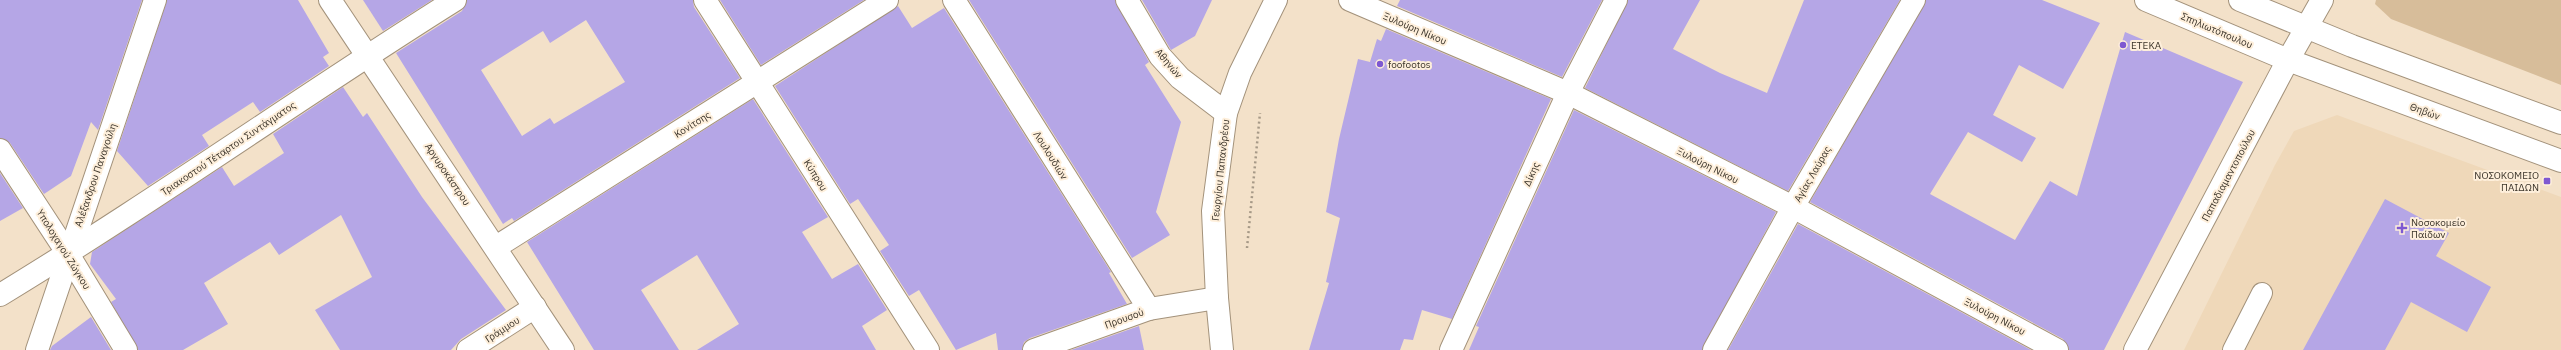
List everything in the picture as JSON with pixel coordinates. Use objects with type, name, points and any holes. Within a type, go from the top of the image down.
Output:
[{"type":"street","name":"Αλέξανδρου Παναγούλη","points":[[37,350],[68,254],[155,0]]},
{"type":"street","name":"Αργυροκάστρου","points":[[330,0],[496,247],[563,350]]},
{"type":"street","name":"Τριακοστού Τέταρτου Συντάγματος","points":[[0,294],[68,254],[368,55],[455,0]]},
{"type":"street","name":"Κύπρου","points":[[705,0],[928,350]]},
{"type":"street","name":"Κονίτσης","points":[[496,247],[887,0]]},
{"type":"street","name":"Λουλουδιών","points":[[954,0],[1149,309]]},
{"type":"street","name":"Αθηνών","points":[[1127,0],[1160,56],[1180,78],[1226,113]]},
{"type":"street","name":"Γεωργίου Παπανδρέου","points":[[1222,350],[1217,298],[1213,211],[1226,113],[1240,73],[1276,0]]},
{"type":"street","name":"Ξυλούρη Νίκου","points":[[1350,0],[1568,93],[1793,207],[2057,350]]},
{"type":"street","name":"Δίκης","points":[[1451,350],[1568,93],[1616,0]]},
{"type":"street","name":"Αγίας Λαύρας","points":[[1714,350],[1793,207],[1914,0]]},
{"type":"street","name":"Σπηλιωτόπουλου","points":[[2146,0],[2288,60]]},
{"type":"street","points":[[2240,0],[2306,28],[2561,123]]},
{"type":"street","name":"Παπαδιαμαντοπούλου","points":[[2135,350],[2288,60],[2322,0]]},
{"type":"street","name":"Θηβών","points":[[2288,60],[2561,161]]},
{"type":"street","name":"Υπολοχαγού Ζώγκου","points":[[0,150],[68,254],[126,350]]},
{"type":"street","name":"Προυσού","points":[[1034,350],[1149,309],[1217,298]]},
{"type":"street","name":"Γράμμου","points":[[468,350],[535,307]]},
{"type":"lane","points":[[2233,350],[2262,293]]},
{"type":"path","points":[[1247,253],[1260,109]]},
{"type":"shaded area","points":[[2376,0],[2561,0],[2561,85],[2391,19],[2375,4]]},
{"type":"shaded area","name":"Νοσοκομείο Παίδων","points":[[2337,115],[2561,197],[2561,350],[2184,350],[2275,165],[2294,131]]},
{"type":"building","points":[[0,0],[142,0],[98,130],[91,122],[71,176],[44,194],[10,143],[0,138]]},
{"type":"building","points":[[167,0],[298,0],[329,53],[323,57],[329,66],[260,112],[253,102],[202,135],[209,146],[148,186],[117,151]]},
{"type":"building","points":[[363,0],[432,0],[383,31]]},
{"type":"building","points":[[467,0],[693,0],[694,7],[740,78],[514,221],[512,218],[503,224],[396,53],[462,11]],"holes":[[[586,20],[625,82],[554,124],[550,118],[522,136],[481,70],[543,31],[550,43]]]},
{"type":"building","points":[[720,0],[864,0],[761,65]]},
{"type":"building","points":[[969,0],[1115,0],[1149,62],[1145,65],[1181,122],[1156,212],[1170,235],[1132,258]]},
{"type":"building","points":[[1142,0],[1212,0],[1195,36],[1171,50]]},
{"type":"building","points":[[1400,0],[1602,0],[1562,77],[1397,6]]},
{"type":"building","points":[[1628,0],[1700,0],[1673,49],[1720,73],[1767,93],[1804,0],[1900,0],[1788,191],[1585,88]]},
{"type":"building","points":[[1926,0],[2042,0],[2100,23],[2063,89],[2019,65],[1993,115],[2036,138],[2022,162],[1968,132],[1930,194],[2015,240],[2050,181],[2077,196],[2125,32],[2243,82],[2104,350],[2069,350],[2063,339],[1810,202]]},
{"type":"building","points":[[898,6],[912,28],[944,8],[1111,272],[1109,273],[1127,304],[1030,338],[1024,342],[1022,350],[998,350],[996,333],[956,350],[919,290],[909,296],[880,251],[889,245],[858,199],[850,204],[775,86]]},
{"type":"building","points":[[1386,29],[1551,99],[1452,319],[1422,310],[1413,340],[1404,339],[1400,350],[1309,350],[1329,283],[1326,282],[1340,218],[1326,212],[1339,139],[1358,59],[1370,62],[1377,39],[1381,41]]},
{"type":"building","points":[[343,87],[363,117],[367,113],[422,197],[506,310],[461,339],[451,350],[340,350],[315,310],[372,277],[341,215],[279,255],[270,242],[204,283],[228,324],[183,350],[138,350],[111,302],[116,299],[90,264],[92,252],[222,167],[234,186],[284,153],[273,134]]},
{"type":"building","points":[[753,99],[828,217],[802,232],[832,279],[858,264],[887,310],[862,326],[876,350],[697,350],[739,324],[697,255],[641,290],[679,350],[594,350],[527,242]]},
{"type":"building","points":[[1574,110],[1776,212],[1702,350],[1469,350],[1479,327],[1476,326]]},
{"type":"building","points":[[0,173],[23,208],[0,221]]},
{"type":"building","points":[[2385,199],[2449,233],[2436,256],[2491,287],[2467,332],[2411,302],[2385,350],[2303,350]]},
{"type":"building","points":[[1798,224],[2031,350],[1728,350]]},
{"type":"building","points":[[91,317],[111,350],[50,350],[52,346]]},
{"type":"building","points":[[1139,326],[1144,350],[1071,350]]},
{"type":"place","name":"ΕΤΕΚΑ","points":[[2123,45]]},
{"type":"place","name":"foofootos","points":[[1380,64]]},
{"type":"place","name":"ΝΟΣΟΚΟΜΕΙΟ ΠΑΙΔΩΝ","points":[[2547,181]]},
{"type":"place","name":"Νοσοκομείο Παίδων","points":[[2402,228]]}]
